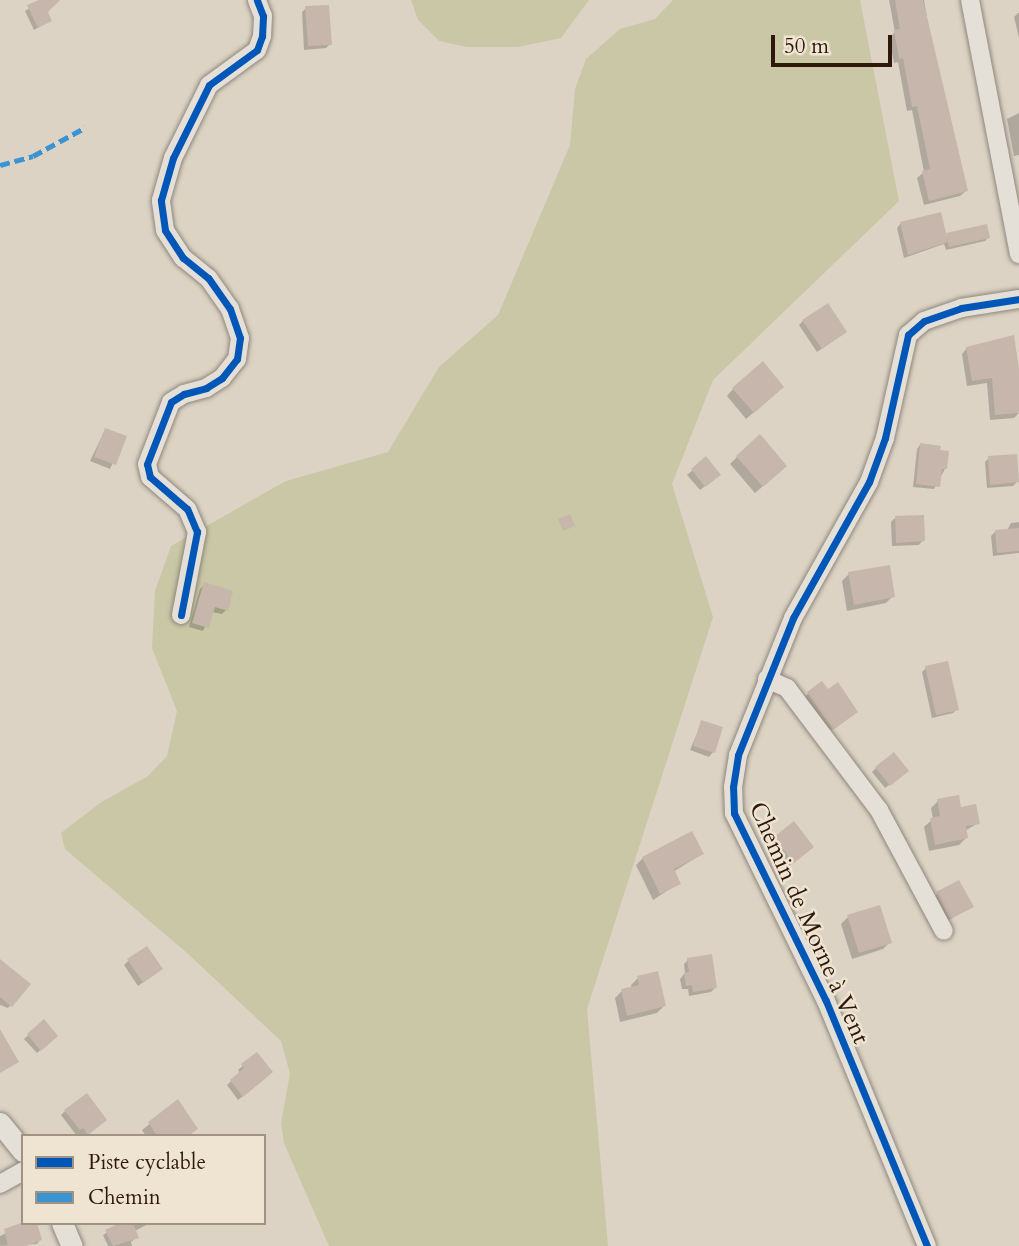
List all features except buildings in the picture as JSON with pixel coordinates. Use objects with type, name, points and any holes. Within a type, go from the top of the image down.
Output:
[{"type":"street","points":[[181,615],[197,532],[187,509],[149,477],[148,464],[172,402],[222,378],[237,359],[240,338],[222,299],[208,278],[183,258],[165,230],[161,200],[173,158],[190,129],[209,85],[257,50],[262,36],[263,16],[257,0]]},
{"type":"street","points":[[971,0],[1019,254]]},
{"type":"street","name":"Chemin de Morne à Vent","points":[[927,1246],[826,1001],[734,813],[733,787],[738,755],[793,618],[869,482],[885,438],[908,335],[925,321],[961,309],[1019,299]]},
{"type":"street","points":[[768,679],[787,688],[879,810],[944,931]]},
{"type":"street","points":[[0,1123],[21,1149]]},
{"type":"street","points":[[0,1184],[21,1172]]},
{"type":"street","points":[[63,1225],[72,1246]]},
{"type":"shaded area","points":[[411,0],[589,0],[561,38],[518,47],[467,47],[439,41],[418,20]]},
{"type":"shaded area","points":[[673,0],[860,0],[899,201],[713,380],[672,484],[713,617],[587,1009],[608,1246],[329,1246],[284,1143],[281,1123],[290,1074],[281,1041],[187,953],[65,849],[61,833],[100,803],[148,776],[167,756],[177,711],[152,648],[155,591],[171,546],[286,481],[388,452],[439,367],[498,315],[570,145],[575,89],[586,59],[620,29],[655,19]]},
{"type":"marked path","points":[[0,165],[33,156],[86,127]]},
{"type":"cycle path","points":[[181,615],[197,532],[187,509],[150,477],[147,464],[171,402],[184,394],[206,388],[222,378],[237,359],[240,338],[230,309],[208,278],[183,258],[165,230],[161,200],[173,158],[209,85],[257,50],[262,36],[263,16],[257,0]]},
{"type":"cycle path","points":[[927,1246],[826,1001],[734,813],[733,787],[738,755],[793,618],[869,482],[885,438],[908,335],[924,321],[961,308],[1019,299]]}]
